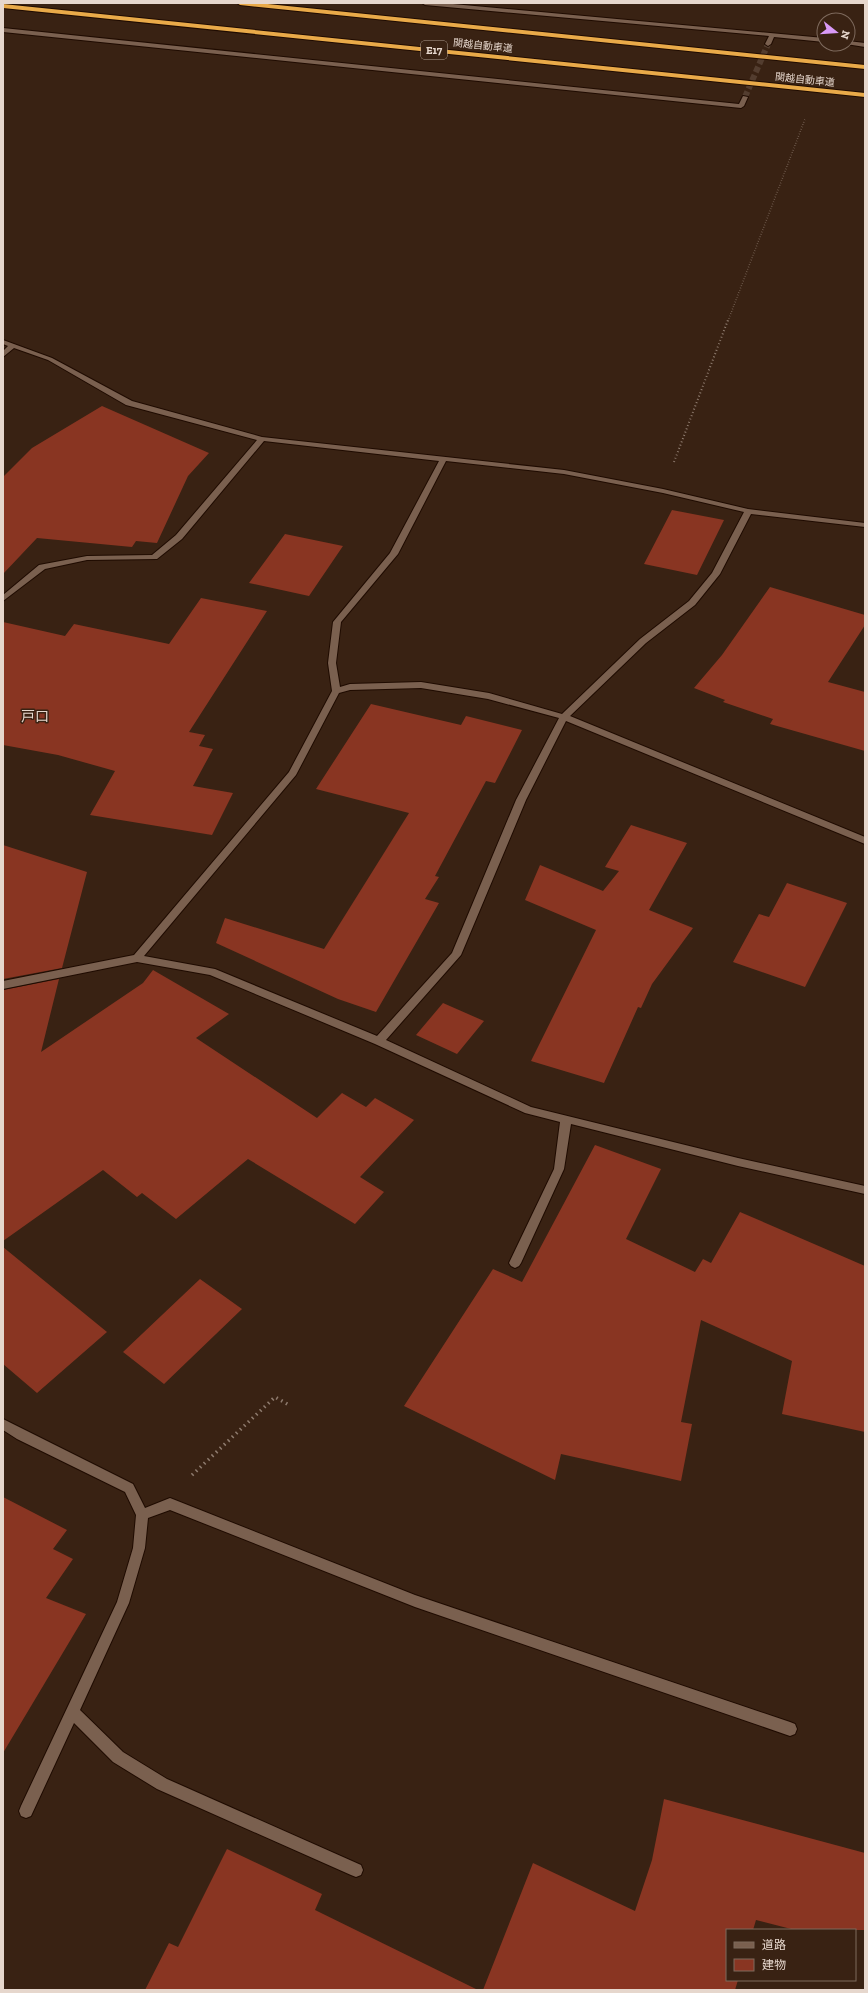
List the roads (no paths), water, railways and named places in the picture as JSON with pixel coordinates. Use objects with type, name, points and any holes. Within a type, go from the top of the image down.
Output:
[{"type":"highway","name":"関越自動車道","points":[[240,3],[865,66]]},
{"type":"highway","name":"関越自動車道","points":[[3,6],[865,95]]},
{"type":"street","points":[[425,3],[816,39]]},
{"type":"street","points":[[3,30],[223,51],[409,72],[741,106],[745,97]]},
{"type":"street","points":[[768,44],[772,35]]},
{"type":"street","points":[[3,342],[50,359],[129,403],[262,439],[564,472],[664,491],[748,511],[865,525]]},
{"type":"street","points":[[3,355],[13,345]]},
{"type":"street","points":[[3,599],[42,568],[87,558],[154,557],[179,537],[262,439]]},
{"type":"street","points":[[137,958],[293,773],[336,691],[332,663],[337,622],[394,554],[443,459]]},
{"type":"street","points":[[379,1041],[456,955],[521,800],[564,717],[644,641],[692,603],[716,574],[748,511]]},
{"type":"street","points":[[336,691],[350,687],[421,685],[488,696],[564,717],[865,841]]},
{"type":"street","points":[[3,985],[137,958],[212,972],[379,1041],[529,1110],[738,1162],[865,1190]]},
{"type":"street","points":[[515,1263],[558,1168],[566,1120]]},
{"type":"street","points":[[3,1424],[21,1435],[129,1488],[142,1514],[139,1548],[123,1603],[26,1811]]},
{"type":"street","points":[[142,1514],[170,1504],[415,1602],[790,1729]]},
{"type":"street","points":[[72,1712],[118,1757],[162,1784],[356,1870]]},
{"type":"tunnel","points":[[745,97],[768,44]]},
{"type":"district","name":"戸口","points":[[35,716]]}]
